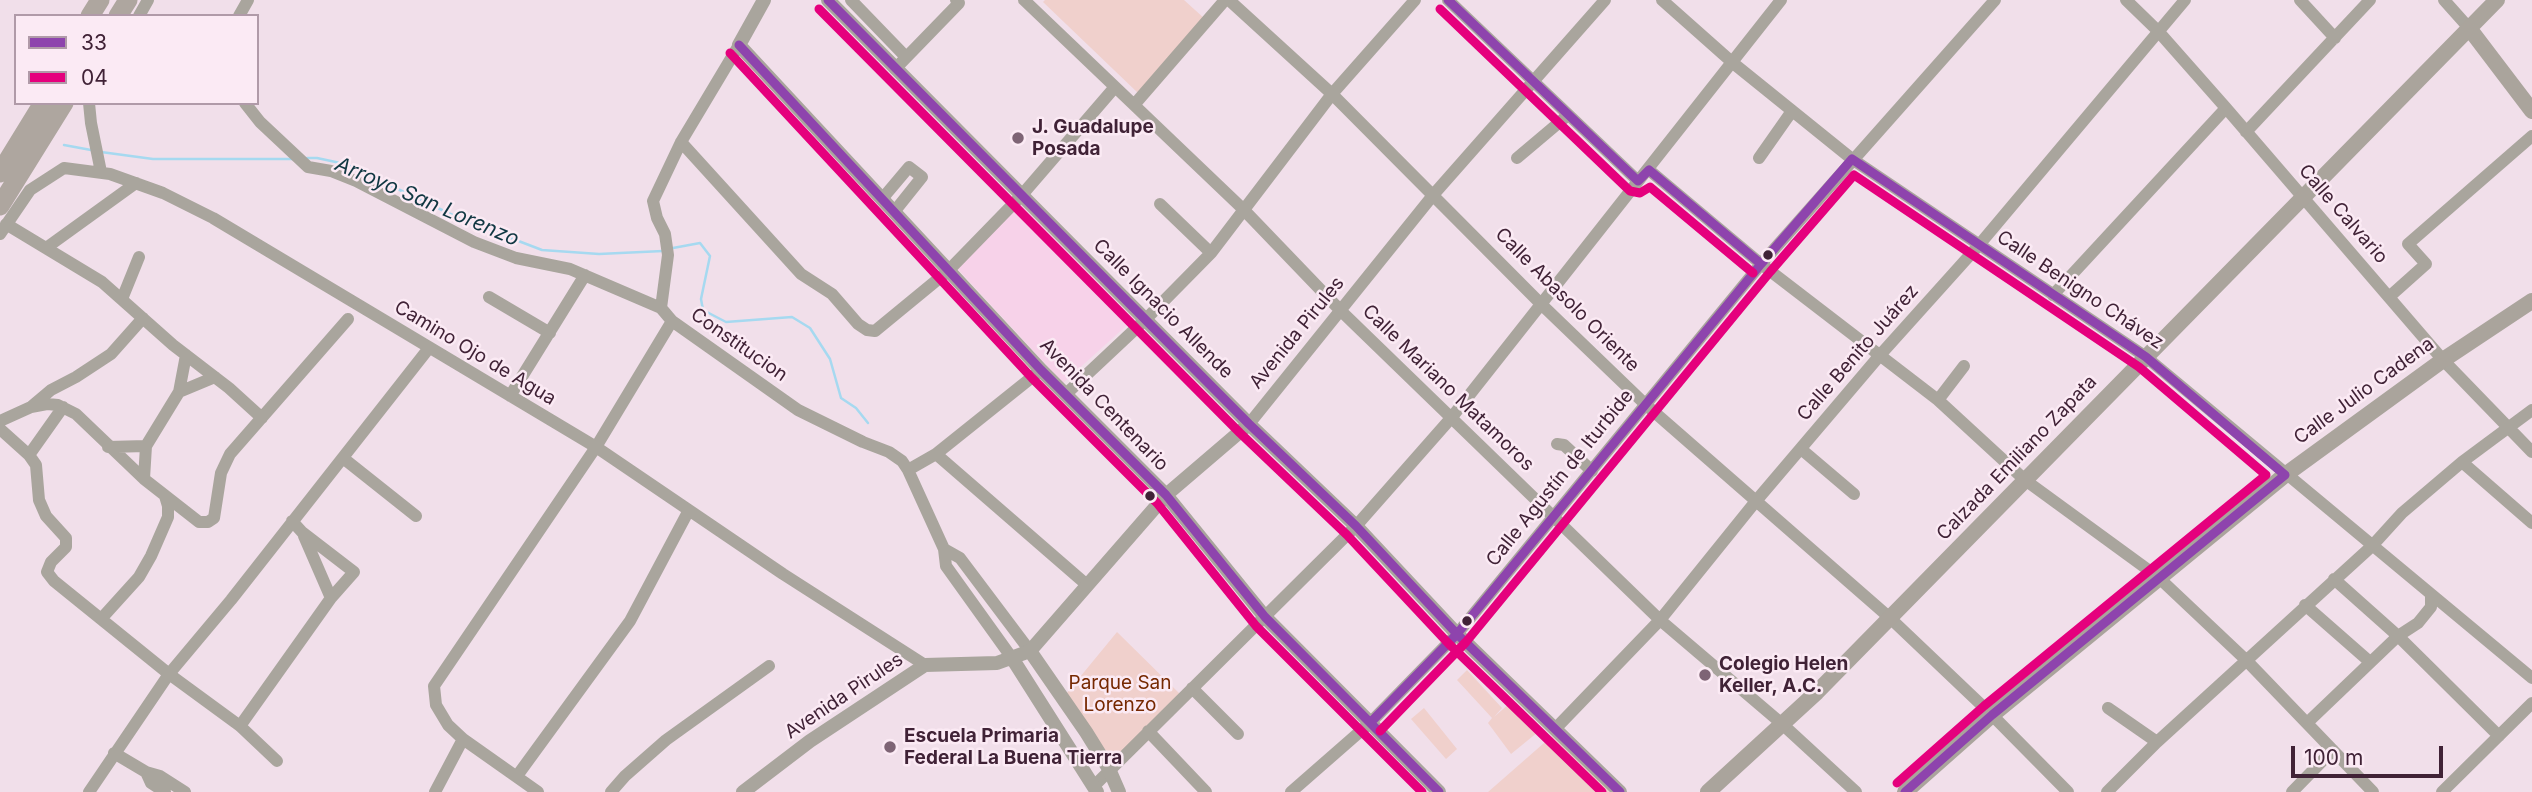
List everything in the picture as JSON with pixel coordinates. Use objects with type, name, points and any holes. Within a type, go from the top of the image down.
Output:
[{"type":"main road","name":"Calzada Emiliano Zapata","points":[[1708,792],[1817,692],[2497,0]]},
{"type":"main road","points":[[2469,28],[2532,110]]},
{"type":"main road","points":[[0,152],[32,105]]},
{"type":"main road","points":[[0,173],[42,105]]},
{"type":"main road","points":[[2,221],[63,105]]},
{"type":"main road","name":"Calle Julio Cadena","points":[[1905,792],[1992,715],[2285,475],[2442,360],[2532,301]]},
{"type":"street","name":"Constitucion","points":[[764,0],[681,142],[653,201],[665,234],[668,255],[661,308],[672,321],[798,410],[889,452],[902,461],[944,549],[946,566],[1012,659]]},
{"type":"street","name":"Calle Ignacio Allende","points":[[828,0],[1249,424],[1356,526],[1458,634],[1620,792]]},
{"type":"street","points":[[850,0],[906,57]]},
{"type":"street","name":"Calle Mariano Matamoros","points":[[1024,0],[1243,209],[1340,310],[1660,620],[1781,723],[1856,792]]},
{"type":"street","points":[[1134,105],[1227,0]]},
{"type":"street","name":"Calle Abasolo Oriente","points":[[1227,0],[1332,94],[1541,304],[1646,404],[1890,618],[2068,792]]},
{"type":"street","points":[[1066,394],[1211,253],[1332,94],[1415,0]]},
{"type":"street","points":[[1448,0],[1639,181]]},
{"type":"street","name":"Avenida Pirules","points":[[743,792],[810,741],[925,665],[997,663],[1030,651],[1166,495],[1249,424],[1434,194],[1605,0]]},
{"type":"street","name":"Calle Benigno Chávez","points":[[1662,0],[1852,159],[2146,357],[2532,678]]},
{"type":"street","points":[[1012,659],[1096,789],[1109,769],[1356,526],[1452,417],[1781,0]]},
{"type":"street","name":"Calle Agustín de Iturbide","points":[[1291,792],[1371,722],[1458,634],[1761,264],[1995,0]]},
{"type":"street","name":"Calle Calvario","points":[[2126,0],[2158,31],[2226,108],[2442,360],[2532,452]]},
{"type":"street","name":"Calle Benito Juárez","points":[[1556,729],[1660,620],[1756,501],[1881,354],[1979,245],[2185,0]]},
{"type":"street","points":[[2300,0],[2335,38]]},
{"type":"street","points":[[2246,132],[2370,0]]},
{"type":"street","points":[[2444,0],[2469,28]]},
{"type":"street","points":[[895,69],[958,2]]},
{"type":"street","name":"Avenida Centenario","points":[[740,45],[1041,370],[1166,495],[1265,617],[1438,792]]},
{"type":"street","points":[[681,142],[801,274],[832,294],[858,324],[867,330],[875,331],[948,271],[1021,196],[1115,87]]},
{"type":"street","points":[[89,105],[90,123],[101,172]]},
{"type":"street","points":[[246,105],[260,122],[309,167],[331,171],[356,181],[485,246],[516,258],[570,269],[661,308]]},
{"type":"street","points":[[2053,295],[2226,108]]},
{"type":"street","points":[[1759,158],[1792,111]]},
{"type":"street","points":[[1517,158],[1568,115]]},
{"type":"street","points":[[2389,297],[2426,264],[2408,244],[2532,136]]},
{"type":"street","points":[[882,199],[909,167],[922,177],[894,212]]},
{"type":"street","name":"Camino Ojo de Agua","points":[[2,221],[30,190],[64,168],[101,172],[163,193],[214,218],[596,447],[925,665]]},
{"type":"street","points":[[1649,170],[1761,264],[1938,400],[2025,480],[2158,577],[2246,660],[2373,792]]},
{"type":"street","points":[[46,248],[136,183]]},
{"type":"street","points":[[1160,204],[1211,253]]},
{"type":"street","points":[[2,221],[102,282],[262,418]]},
{"type":"street","points":[[122,299],[139,257]]},
{"type":"street","points":[[510,396],[585,275]]},
{"type":"street","points":[[489,297],[550,332]]},
{"type":"street","points":[[31,407],[51,390],[111,354],[144,318]]},
{"type":"street","points":[[0,421],[31,407],[47,404],[62,407],[89,424],[108,447],[164,496],[199,522],[208,522],[214,518],[221,472],[230,454],[348,319]]},
{"type":"street","points":[[538,792],[463,739],[448,725],[436,705],[434,686],[596,447],[672,321]]},
{"type":"street","points":[[89,792],[169,674],[429,348]]},
{"type":"street","points":[[144,479],[146,446],[179,392],[186,355]]},
{"type":"street","points":[[1938,400],[1964,366]]},
{"type":"street","points":[[908,470],[936,454],[1041,370]]},
{"type":"street","points":[[179,392],[215,377]]},
{"type":"street","points":[[29,455],[62,407]]},
{"type":"street","points":[[2107,792],[2305,604],[2372,546],[2402,513],[2462,462],[2532,410]]},
{"type":"street","points":[[0,429],[29,455],[36,465],[39,500],[46,516],[66,538],[66,547],[51,562],[47,572],[54,581],[169,674],[240,726],[277,761]]},
{"type":"street","points":[[1557,444],[1564,445],[1592,471]]},
{"type":"street","points":[[108,447],[146,446]]},
{"type":"street","points":[[1801,449],[1854,494]]},
{"type":"street","points":[[936,454],[1087,585]]},
{"type":"street","points":[[342,458],[416,516]]},
{"type":"street","points":[[2462,462],[2532,523]]},
{"type":"street","points":[[101,619],[139,577],[151,556],[168,517],[164,496]]},
{"type":"street","points":[[517,776],[630,621],[689,510]]},
{"type":"street","points":[[240,726],[331,598],[354,572],[292,522]]},
{"type":"street","points":[[302,532],[331,598]]},
{"type":"street","points":[[944,549],[960,558],[1030,651],[1109,769],[1119,792]]},
{"type":"street","points":[[2334,579],[2398,636],[2499,736]]},
{"type":"street","points":[[2307,723],[2398,636],[2418,624],[2431,607],[2431,596]]},
{"type":"street","points":[[2305,604],[2370,662]]},
{"type":"street","points":[[611,792],[666,740],[769,666]]},
{"type":"street","points":[[1192,688],[1238,734]]},
{"type":"street","points":[[2442,792],[2532,703]]},
{"type":"street","points":[[2108,708],[2157,742]]},
{"type":"street","points":[[1148,731],[1206,792]]},
{"type":"street","points":[[435,792],[463,739]]},
{"type":"street","points":[[2292,792],[2333,750]]},
{"type":"street","points":[[114,754],[146,772],[160,776],[185,792]]},
{"type":"street","points":[[146,772],[151,783],[165,792]]},
{"type":"shaded area","points":[[1020,204],[1136,317],[1063,383],[956,267]]},
{"type":"green space","points":[[1184,0],[1205,19],[1138,93],[1043,2]]},
{"type":"green space","name":"Parque San Lorenzo","points":[[1117,632],[1180,694],[1110,763],[1066,694]]},
{"type":"green space","points":[[1467,670],[1502,708],[1494,717],[1510,703],[1538,732],[1511,754],[1488,723],[1492,718],[1457,680]]},
{"type":"green space","points":[[1424,708],[1457,749],[1446,759],[1411,719]]},
{"type":"green space","points":[[1552,736],[1611,792],[1488,792]]},
{"type":"waterway","name":"Arroyo San Lorenzo","points":[[64,145],[91,150]]},
{"type":"waterway","name":"Arroyo San Lorenzo","points":[[101,152],[153,159],[294,159]]},
{"type":"waterway","name":"Arroyo San Lorenzo","points":[[307,158],[345,164],[461,219],[542,250],[599,254],[663,251]]},
{"type":"waterway","name":"Arroyo San Lorenzo","points":[[673,248],[700,243],[710,256],[701,299],[703,310],[726,322],[792,317],[810,328],[830,359],[841,398],[856,408],[868,423]]},
{"type":"transit line","name":"33","points":[[828,0],[1249,424],[1356,526],[1457,634],[1620,792]]},
{"type":"transit line","name":"33","points":[[1448,0],[1638,181],[1649,170],[1761,264]]},
{"type":"transit line","name":"04","points":[[819,9],[1240,433],[1347,535],[1448,643],[1602,792]]},
{"type":"transit line","name":"04","points":[[1440,9],[1630,191],[1640,193],[1650,187],[1753,273]]},
{"type":"transit line","name":"33","points":[[739,45],[1041,370],[1166,495],[1265,617],[1439,792]]},
{"type":"transit line","name":"04","points":[[730,53],[1032,378],[1157,503],[1256,626],[1422,792]]},
{"type":"transit line","name":"33","points":[[1371,722],[1457,634],[1761,264],[1852,159],[2146,357],[2285,475],[1992,715],[1905,792]]},
{"type":"transit line","name":"04","points":[[1380,731],[1466,642],[1770,272],[1854,175],[2139,367],[2266,475],[1984,706],[1897,783]]},
{"type":"place","name":"J. Guadalupe Posada","points":[[1018,138]]},
{"type":"place","name":"Colegio Helen Keller, A.C.","points":[[1705,675]]},
{"type":"place","name":"Escuela Primaria Federal La Buena Tierra","points":[[890,747]]}]
